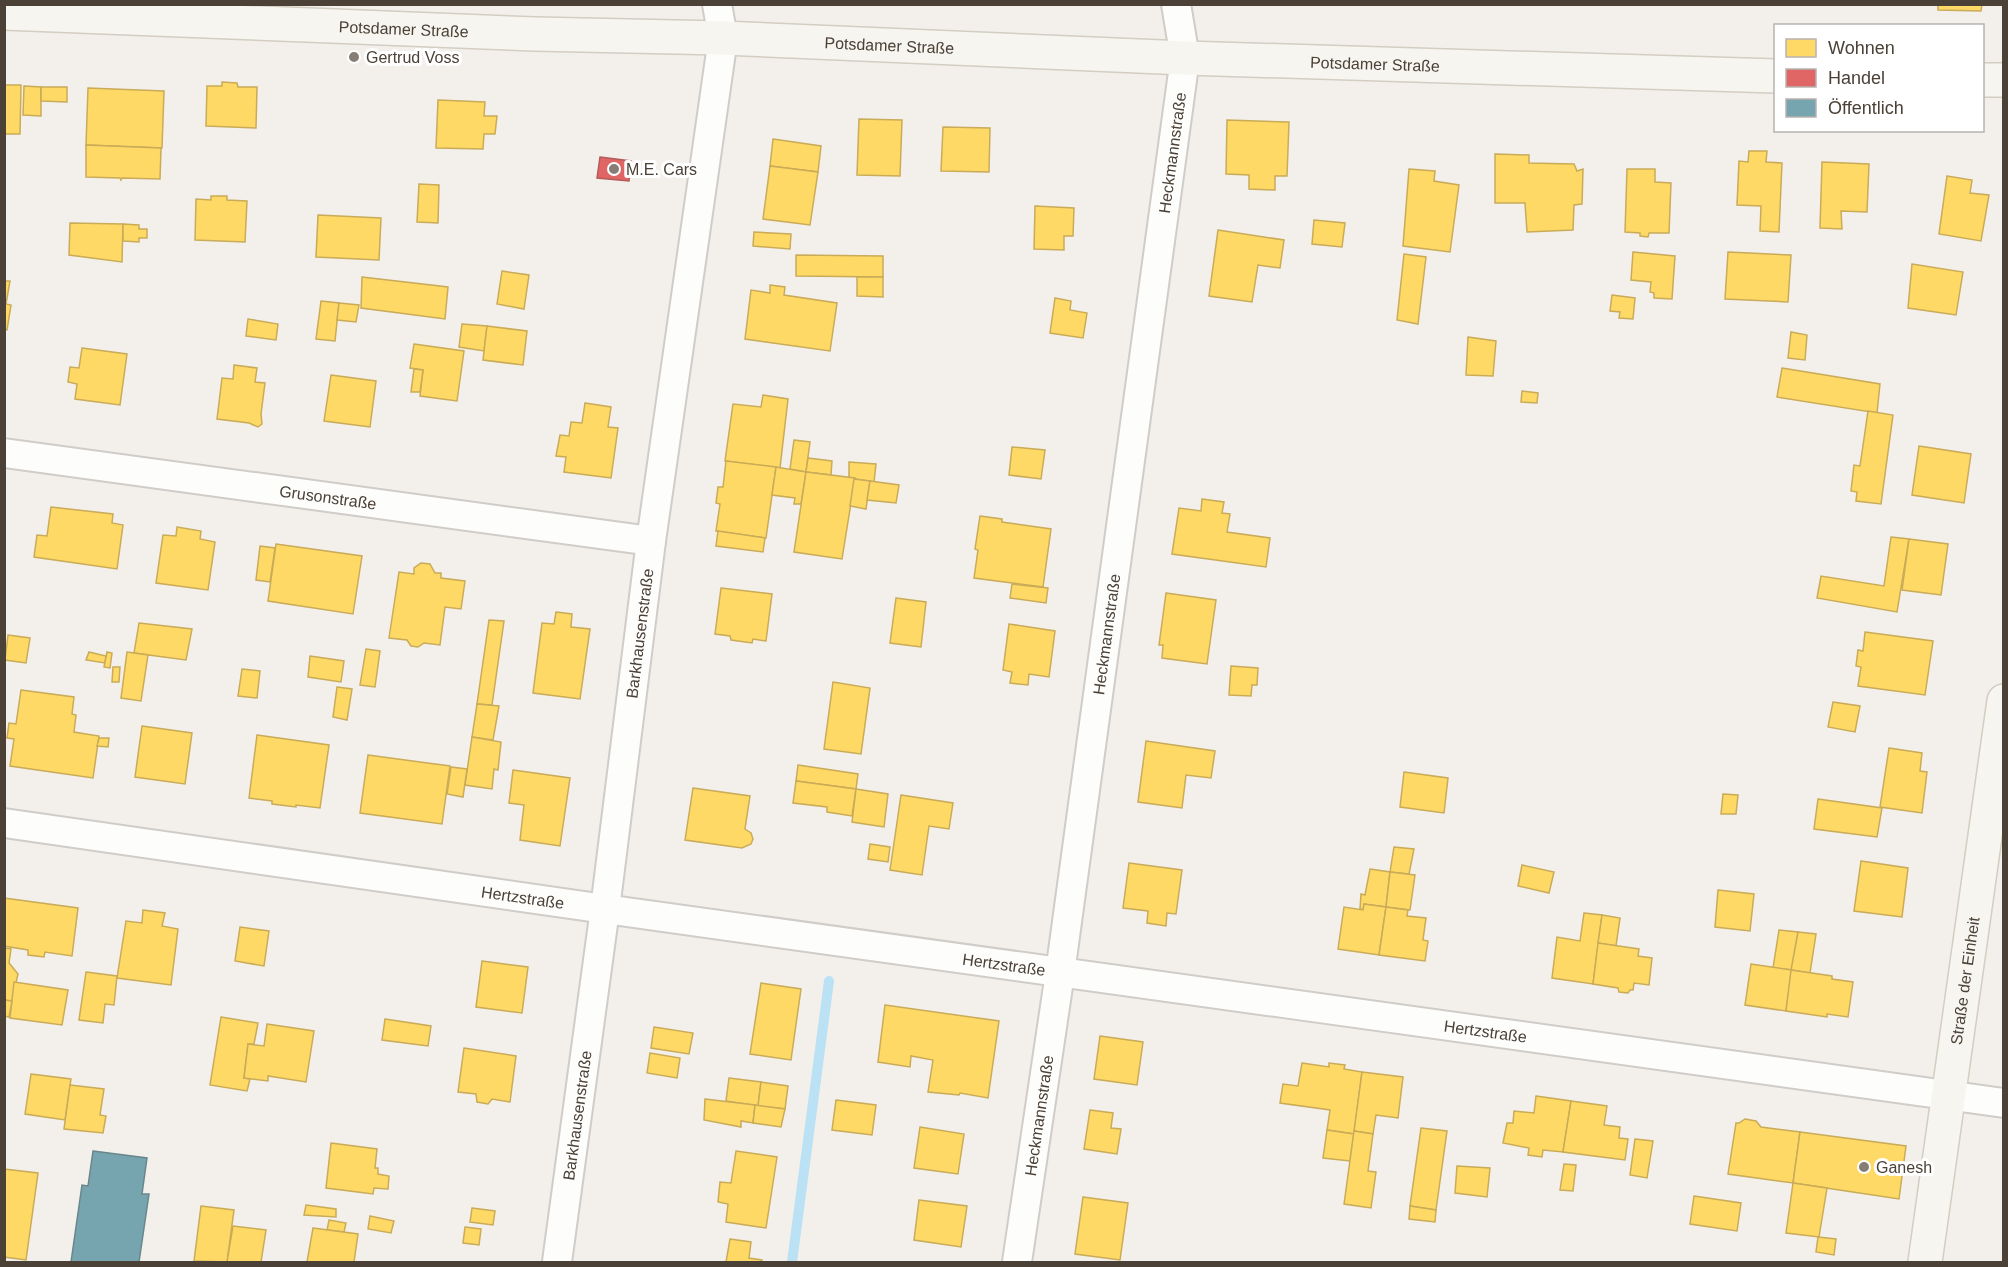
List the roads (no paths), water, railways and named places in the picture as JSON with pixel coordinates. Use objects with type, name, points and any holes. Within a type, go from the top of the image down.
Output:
[{"type":"street","name":"Barkhausenstraße","points":[[557,1263],[605,909],[651,541],[723,38],[717,4]]},
{"type":"street","name":"Heckmannstraße","points":[[1017,1263],[1060,973],[1185,58],[1176,4]]},
{"type":"street","name":"Potsdamer Straße","points":[[4,13],[306,23],[535,34],[723,38],[1185,58],[1774,76]]},
{"type":"street","points":[[1984,80],[2004,80]]},
{"type":"street","name":"Grusonstraße","points":[[4,453],[651,541]]},
{"type":"street","name":"Straße der Einheit","points":[[1925,1263],[2004,701]]},
{"type":"street","name":"Hertzstraße","points":[[4,823],[1060,973],[2004,1103]]},
{"type":"waterway","points":[[792,1262],[829,981]]},
{"type":"place","name":"Gertrud Voss","points":[[354,57]]},
{"type":"place","name":"M.E. Cars","points":[[614,169]]},
{"type":"place","name":"Ganesh","points":[[1864,1167]]}]
